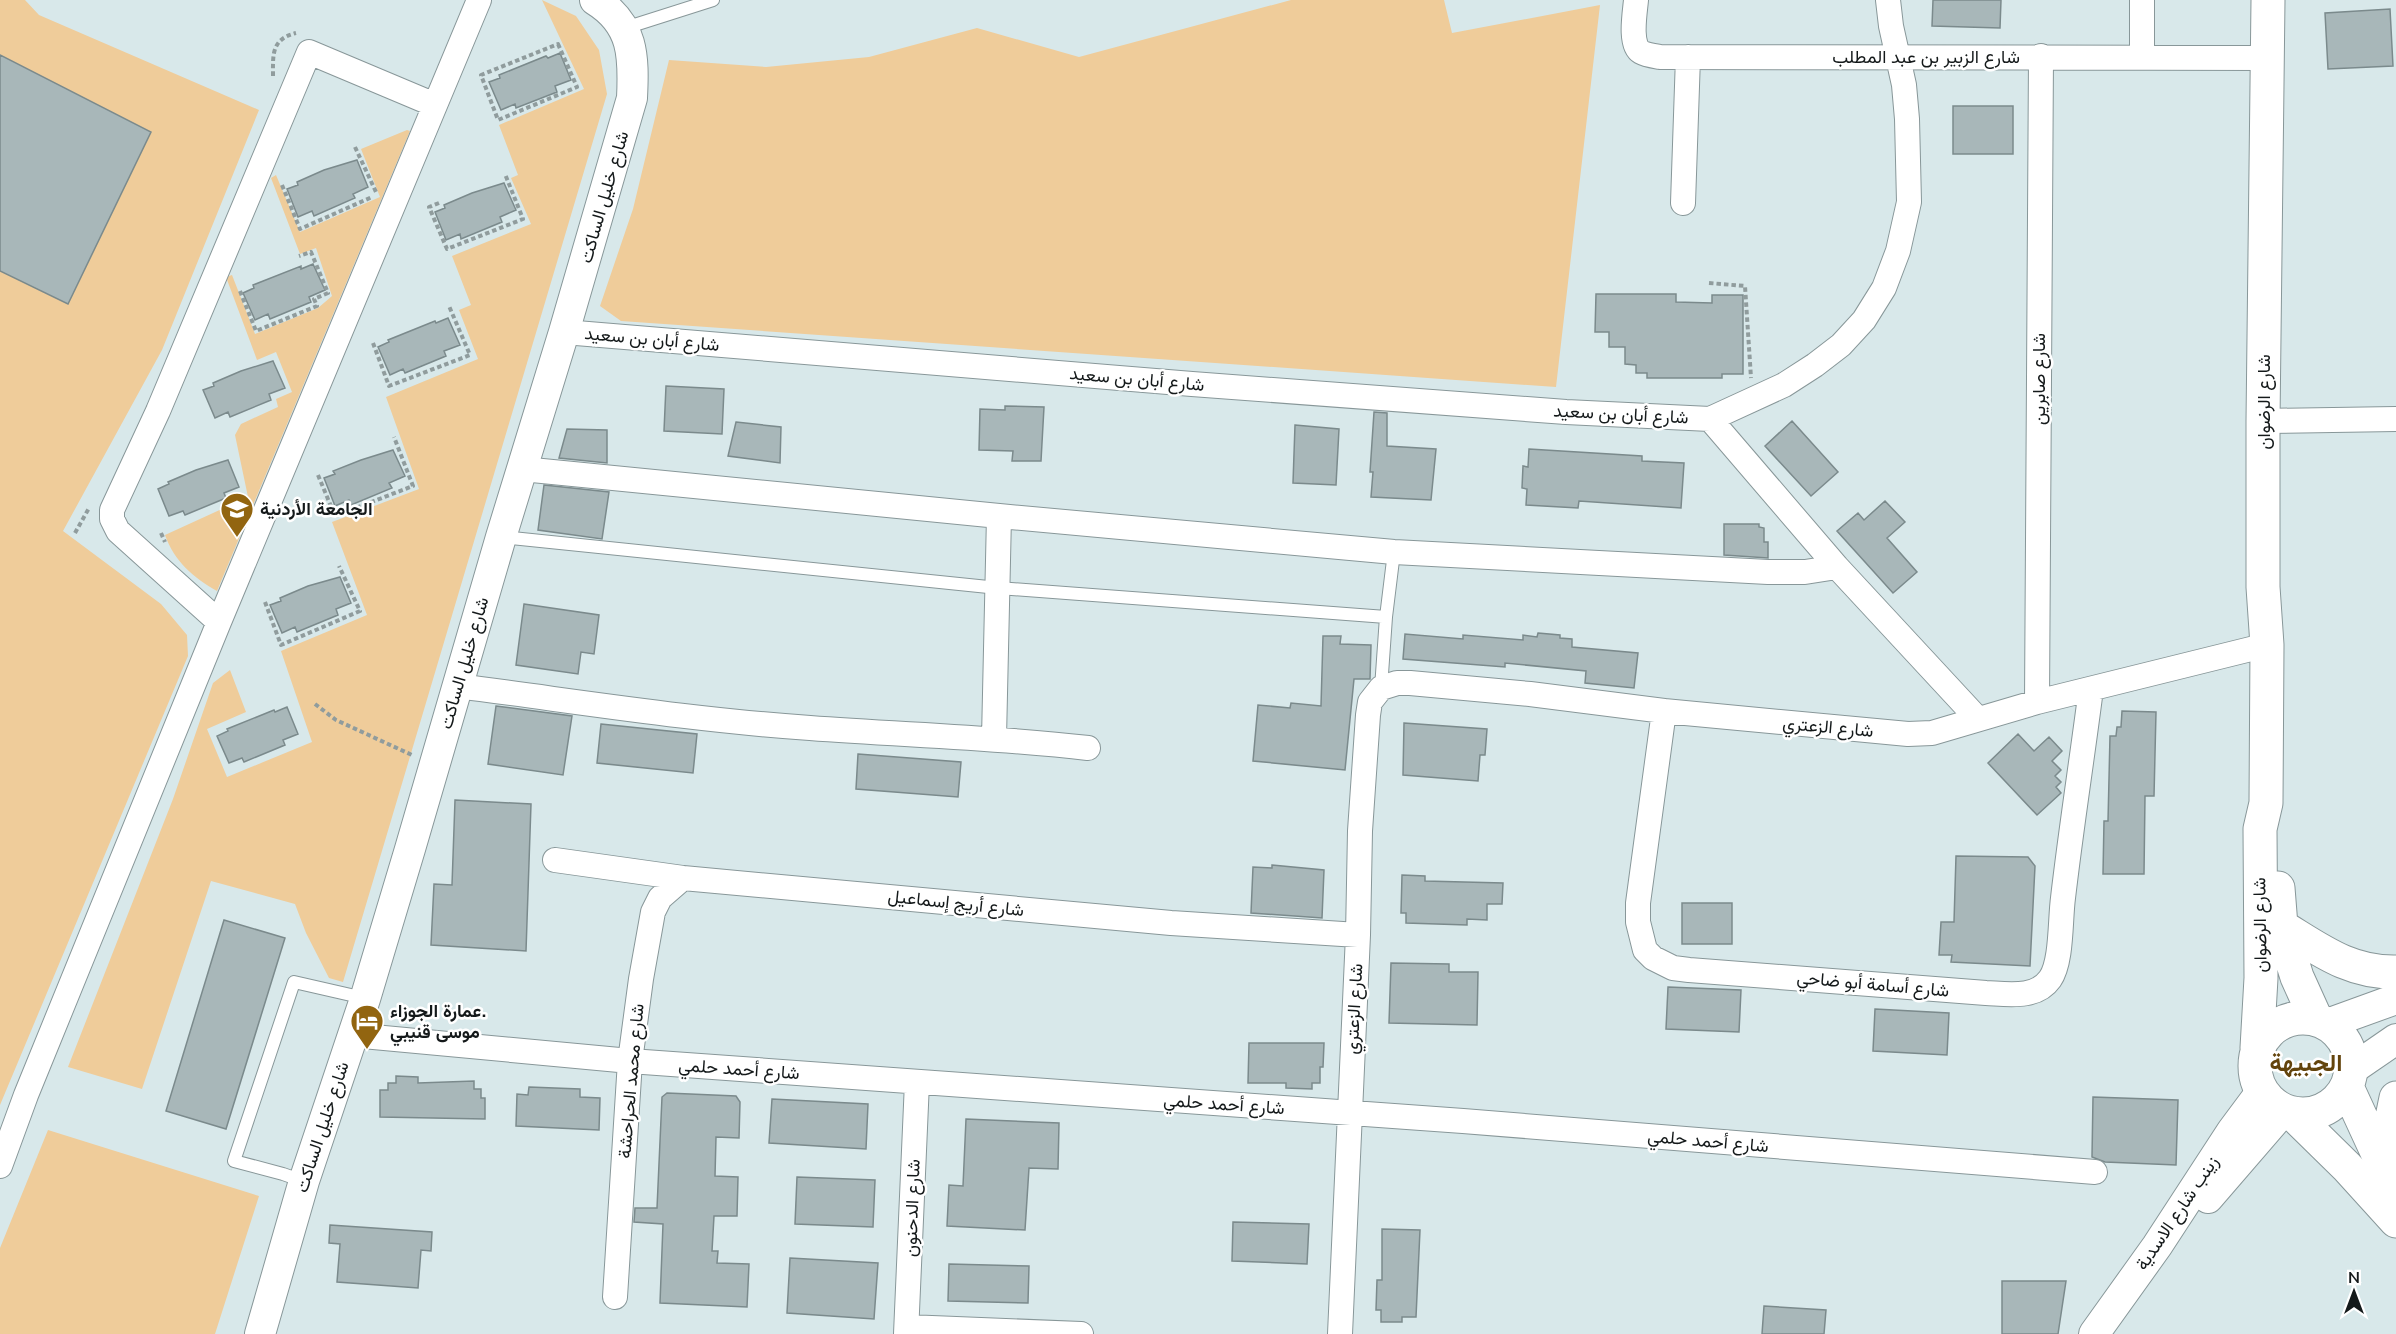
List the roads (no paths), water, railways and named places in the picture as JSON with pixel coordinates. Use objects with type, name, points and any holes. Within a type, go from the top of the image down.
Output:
[{"type":"main road","name":"شارع الرضوان","points":[[2257,1048],[2261,978],[2260,829],[2266,803],[2267,645],[2264,587],[2263,421],[2268,0]]},
{"type":"main road","name":"شارع الرضوان","points":[[2266,803],[2274,837],[2281,926],[2297,977],[2321,1022]]},
{"type":"main road","points":[[2281,926],[2343,963],[2369,971],[2396,972]]},
{"type":"main road","points":[[2394,1183],[2376,1150],[2349,1078],[2349,1052],[2341,1036],[2321,1022],[2292,1018],[2271,1029],[2257,1048],[2254,1071],[2279,1105],[2347,1167],[2396,1221]]},
{"type":"main road","points":[[2279,1105],[2309,1114],[2324,1109],[2338,1100],[2349,1078]]},
{"type":"main road","points":[[2394,1183],[2388,1165],[2387,1142],[2396,1098]]},
{"type":"street","points":[[0,1166],[26,1095],[219,622],[479,0]]},
{"type":"street","name":"شارع خليل الساكت","points":[[260,1334],[304,1181],[365,999],[633,98],[634,62],[625,28],[606,7],[595,0]]},
{"type":"street","name":"شارع الزبير بن عبد المطلب","points":[[1636,0],[1634,32],[1636,48],[1654,56],[2267,58]]},
{"type":"street","points":[[1888,0],[1891,26],[1899,57],[1907,119],[1909,202],[1898,250],[1884,288],[1864,320],[1841,345],[1784,385],[1710,419],[1837,567],[1977,718]]},
{"type":"street","points":[[2142,0],[2142,57]]},
{"type":"street","points":[[219,622],[118,531],[112,519],[112,510],[158,411],[302,42],[435,105]]},
{"type":"street","name":"شارع صابرين","points":[[2037,702],[2041,56]]},
{"type":"street","points":[[1683,203],[1688,57]]},
{"type":"street","name":"شارع أبان بن سعيد","points":[[564,332],[1216,386],[1554,411],[1710,419]]},
{"type":"street","points":[[2263,421],[2396,419]]},
{"type":"street","points":[[522,469],[1394,552],[1768,572],[1805,572],[1837,567]]},
{"type":"street","points":[[994,738],[999,516]]},
{"type":"street","name":"شارع الزعتري","points":[[1340,1334],[1358,935],[1360,831],[1370,702],[1381,688],[1397,683],[1447,685],[1664,711],[1908,734],[1932,733],[2037,702],[2267,645]]},
{"type":"street","points":[[457,686],[642,710],[809,728],[994,738],[1088,748]]},
{"type":"street","name":"شارع أسامة أبو ضاحي","points":[[1664,711],[1638,903],[1641,939],[1645,950],[1653,958],[1673,968],[1689,970],[1986,993],[2031,993],[2051,978],[2056,966],[2091,689]]},
{"type":"street","name":"شارع أريج إسماعيل","points":[[555,860],[683,878],[1171,924],[1358,935]]},
{"type":"street","name":"شارع محمد الحراحشة","points":[[615,1297],[630,1061],[640,979],[653,912],[660,898],[683,878]]},
{"type":"street","points":[[2321,1022],[2396,999]]},
{"type":"street","name":"شارع أحمد حلمي","points":[[352,1035],[630,1061],[1350,1113],[2095,1172]]},
{"type":"street","points":[[2349,1078],[2396,1039]]},
{"type":"street","name":"شارع الدحنون","points":[[907,1330],[917,1082]]},
{"type":"street","name":"زينب شارع الاسدية","points":[[2094,1334],[2157,1246],[2232,1131],[2279,1105]]},
{"type":"street","name":"زينب شارع الاسدية","points":[[2109,1334],[2279,1105]]},
{"type":"street","points":[[907,1330],[1081,1334]]},
{"type":"lane","points":[[625,28],[712,0]]},
{"type":"lane","points":[[501,537],[998,588],[1386,617]]},
{"type":"lane","name":"شارع الزعتري","points":[[1381,688],[1394,552]]},
{"type":"lane","points":[[304,1181],[234,1161],[290,993],[294,982],[365,999]]},
{"type":"place","name":"الجامعة الأردنية","points":[[237,538]]},
{"type":"place","name":"عمارة الجوزاء. موسى قنيبي","points":[[367,1050]]},
{"type":"district","name":"الجبيهة","points":[[2306,1063]]}]
